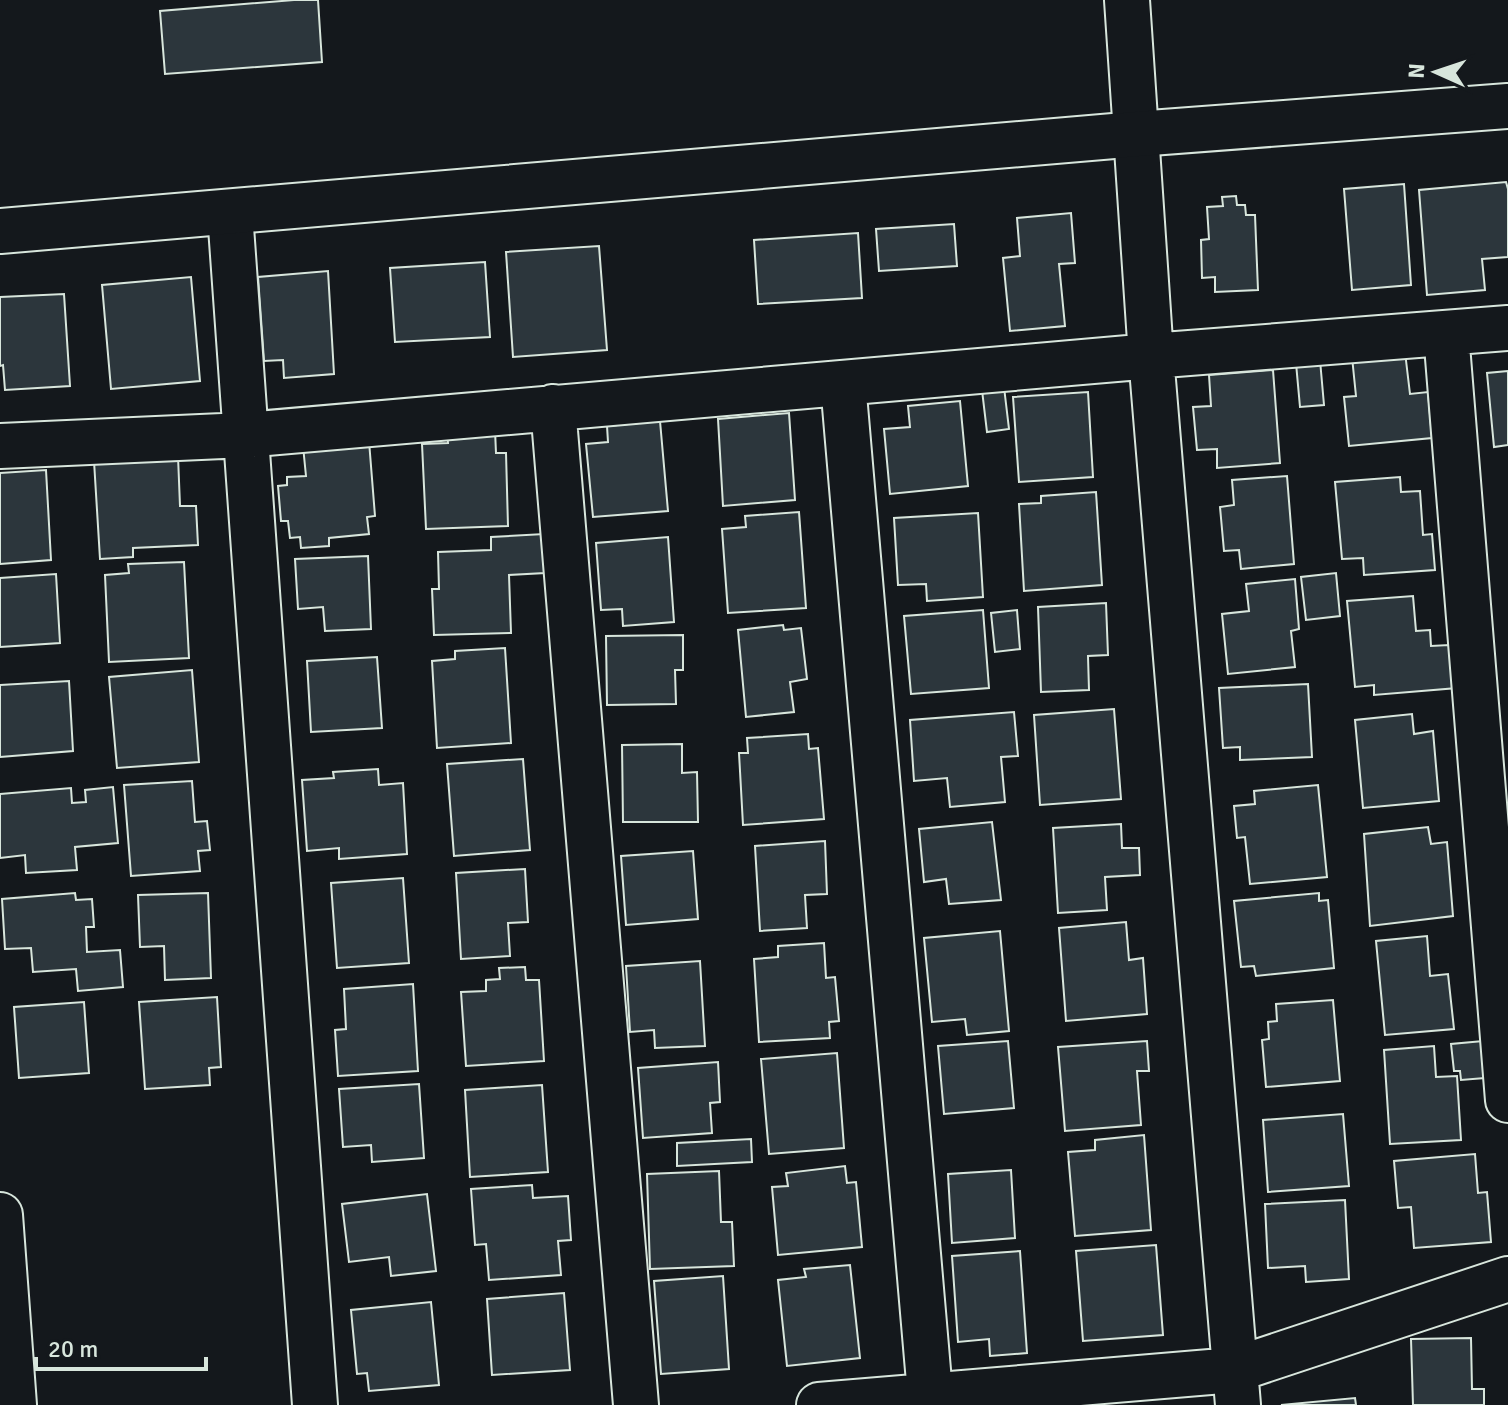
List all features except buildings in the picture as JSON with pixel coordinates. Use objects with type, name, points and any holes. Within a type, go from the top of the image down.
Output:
[{"type":"street","points":[[1127,0],[1151,356],[1236,1388]]},
{"type":"street","points":[[0,231],[1137,134],[1508,106]]},
{"type":"street","points":[[230,213],[315,1405]]},
{"type":"street","points":[[0,446],[245,435],[1508,328]]},
{"type":"street","points":[[1446,333],[1508,1100]]},
{"type":"street","points":[[843,383],[931,1400]]},
{"type":"street","points":[[553,407],[636,1405]]},
{"type":"street","points":[[0,1215],[14,1405]]},
{"type":"street","points":[[819,1405],[1236,1388],[1508,1279]]}]
